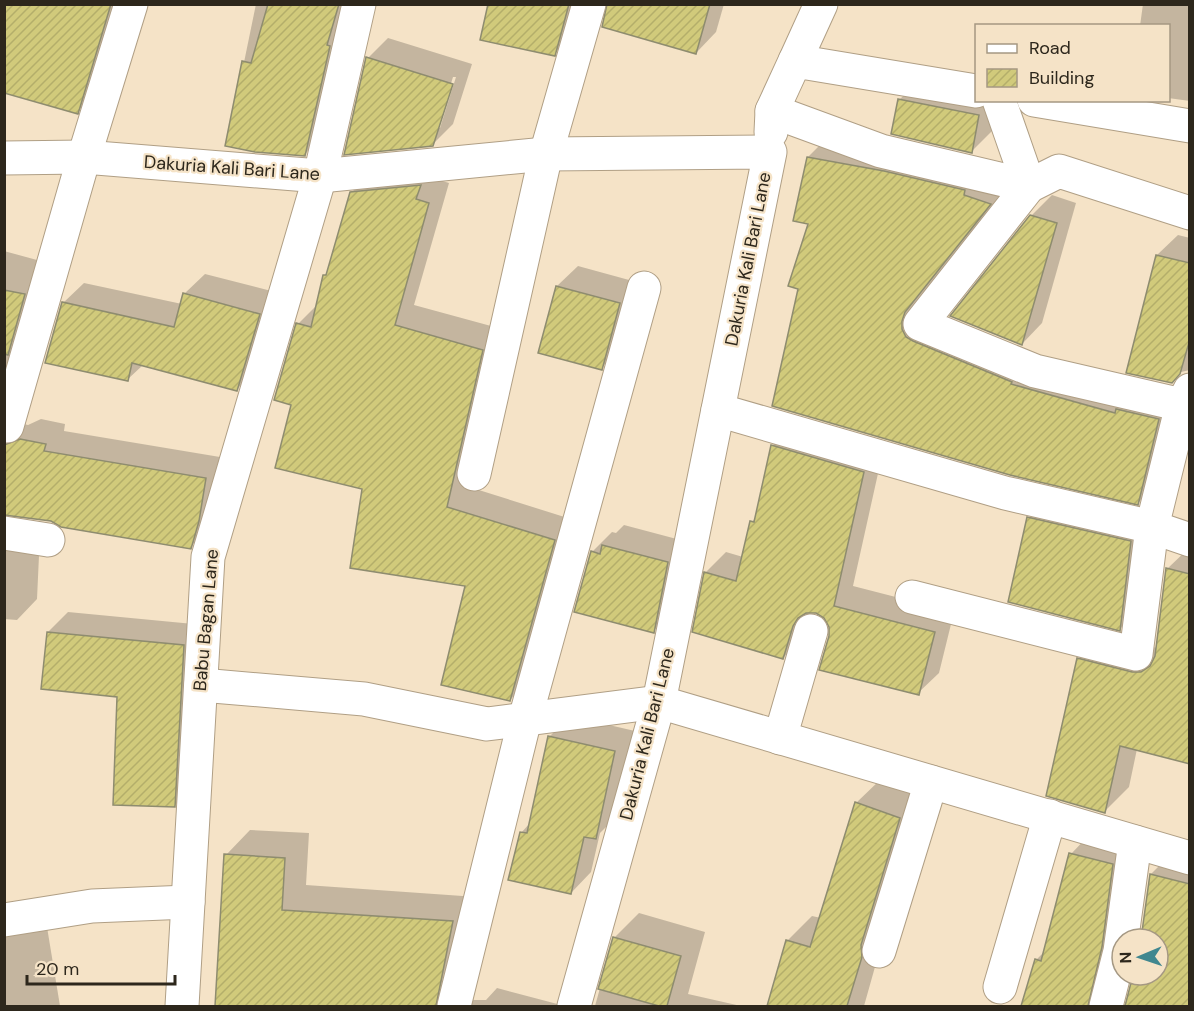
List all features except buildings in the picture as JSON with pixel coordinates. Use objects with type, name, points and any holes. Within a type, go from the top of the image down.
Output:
[{"type":"street","points":[[4,426],[7,426],[131,4]]},
{"type":"street","name":"Babu Bagan Lane","points":[[182,1006],[208,557],[320,176],[359,4]]},
{"type":"street","points":[[474,474],[546,154],[589,4]]},
{"type":"street","points":[[770,152],[772,111],[821,4]]},
{"type":"street","points":[[795,61],[975,91]]},
{"type":"street","points":[[1000,102],[1029,186]]},
{"type":"street","points":[[1046,102],[1190,126]]},
{"type":"street","points":[[772,111],[881,151],[1029,186]]},
{"type":"street","name":"Dakuria Kali Bari Lane","points":[[4,158],[84,158],[320,176],[546,154],[770,152],[659,702],[574,1006]]},
{"type":"street","points":[[912,597],[1136,654],[1152,526],[1186,398],[1035,371],[920,324],[1029,186],[1059,171],[1190,213]]},
{"type":"street","points":[[454,1006],[525,719],[644,288]]},
{"type":"street","points":[[718,410],[1005,493],[1152,526],[1190,540]]},
{"type":"street","points":[[4,533],[48,540]]},
{"type":"street","points":[[780,738],[811,631]]},
{"type":"street","points":[[201,684],[364,699],[487,724],[659,702],[1190,858]]},
{"type":"street","points":[[879,951],[931,782]]},
{"type":"street","points":[[1000,987],[1050,816]]},
{"type":"street","points":[[1106,1006],[1120,951],[1136,842]]},
{"type":"street","points":[[4,920],[92,906],[188,902]]}]
